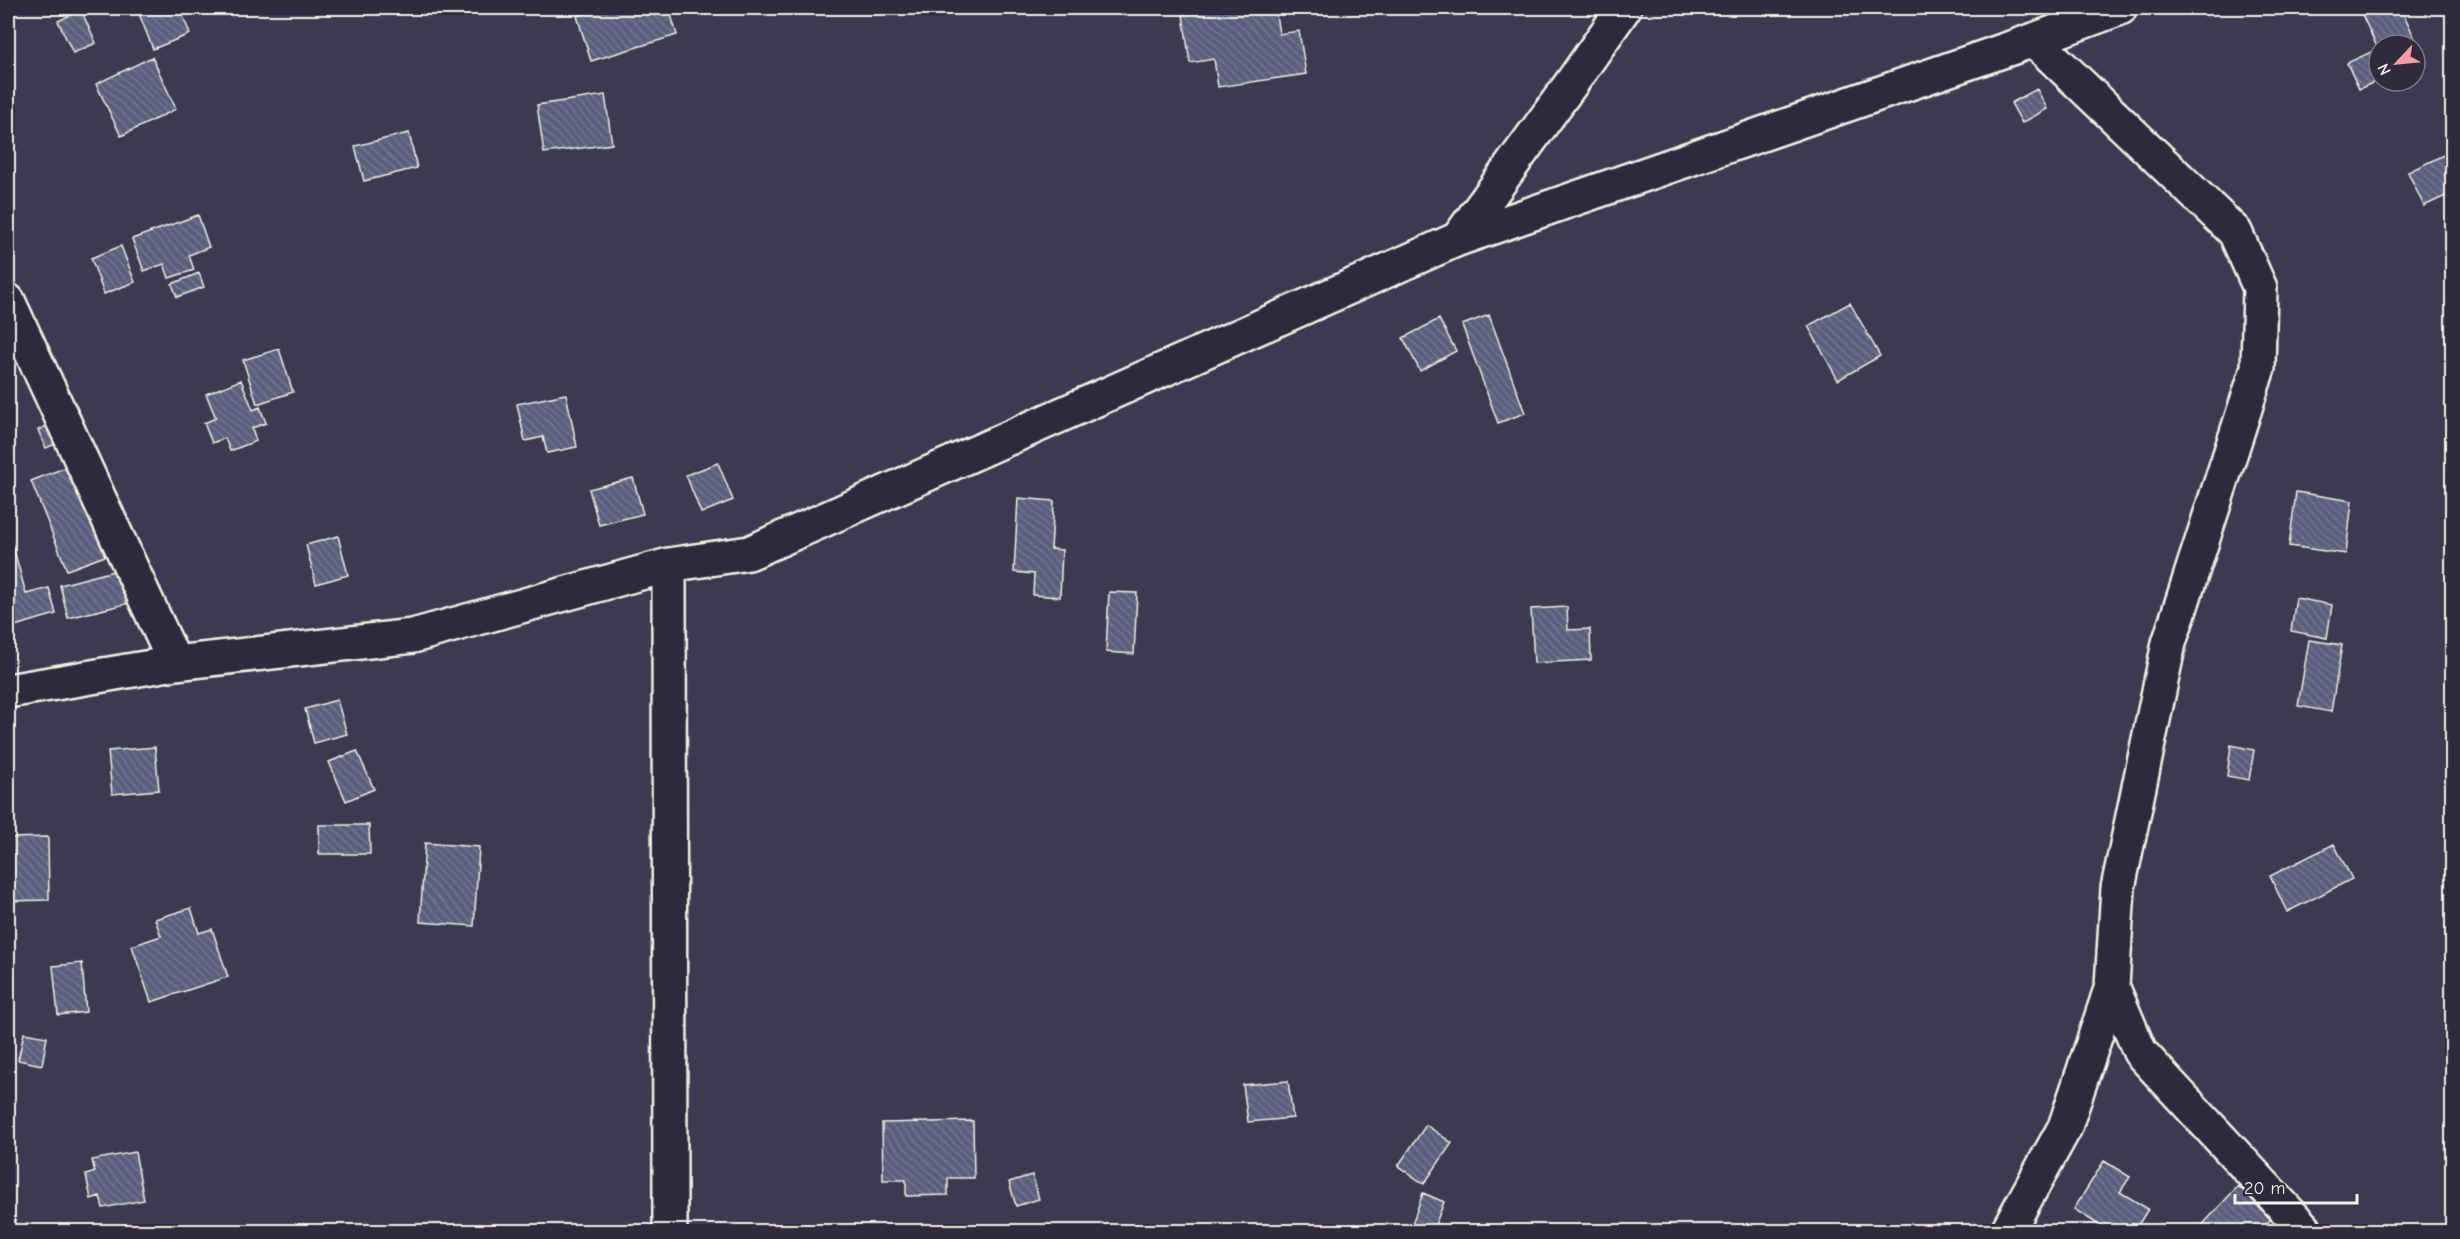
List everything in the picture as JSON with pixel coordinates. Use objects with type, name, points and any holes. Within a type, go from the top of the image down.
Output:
[{"type":"street","points":[[1458,239],[1624,8]]},
{"type":"street","points":[[8,691],[175,663],[413,636],[669,565],[749,553],[1458,239],[2034,40],[2120,8]]},
{"type":"street","points":[[2007,1232],[2065,1127],[2112,986],[2118,888],[2167,654],[2258,368],[2260,288],[2235,232],[2034,40]]},
{"type":"street","points":[[8,301],[175,663]]},
{"type":"street","points":[[669,565],[670,1232]]},
{"type":"street","points":[[2112,986],[2140,1052],[2307,1232]]},
{"type":"building","points":[[146,8],[180,8],[190,34],[153,49],[138,11]]},
{"type":"building","points":[[604,8],[669,8],[677,35],[591,61],[577,16]]},
{"type":"building","points":[[1182,8],[1275,8],[1279,34],[1299,31],[1306,74],[1218,87],[1214,59],[1190,63]]},
{"type":"building","points":[[2359,8],[2401,8],[2412,33],[2371,33]]},
{"type":"building","points":[[81,10],[96,43],[73,53],[58,21]]},
{"type":"building","points":[[2367,54],[2367,85],[2359,89],[2347,63]]},
{"type":"building","points":[[152,57],[176,109],[121,136],[96,84]]},
{"type":"building","points":[[2037,89],[2047,109],[2022,123],[2011,103]]},
{"type":"building","points":[[605,95],[612,144],[544,153],[537,105]]},
{"type":"building","points":[[409,133],[417,168],[364,181],[355,146]]},
{"type":"building","points":[[2452,151],[2452,193],[2424,206],[2408,172]]},
{"type":"building","points":[[198,215],[209,247],[189,255],[194,270],[169,278],[164,264],[144,271],[132,239]]},
{"type":"building","points":[[121,246],[135,282],[104,294],[91,258]]},
{"type":"building","points":[[199,273],[204,287],[177,297],[172,284]]},
{"type":"building","points":[[1850,303],[1880,356],[1838,380],[1808,326]]},
{"type":"building","points":[[1489,315],[1525,413],[1498,423],[1462,325]]},
{"type":"building","points":[[1439,319],[1456,351],[1420,371],[1403,338]]},
{"type":"building","points":[[279,349],[293,392],[257,404],[243,360]]},
{"type":"building","points":[[241,380],[253,410],[260,407],[266,423],[252,428],[256,441],[230,451],[225,438],[212,443],[204,423],[216,418],[206,394]]},
{"type":"building","points":[[566,394],[577,447],[547,453],[543,437],[525,441],[517,404]]},
{"type":"building","points":[[59,420],[67,439],[46,448],[38,430]]},
{"type":"building","points":[[718,463],[733,500],[701,513],[686,475]]},
{"type":"building","points":[[69,466],[105,556],[67,570],[31,481]]},
{"type":"building","points":[[633,478],[643,514],[599,525],[589,489]]},
{"type":"building","points":[[2296,492],[2352,501],[2346,554],[2289,546]]},
{"type":"building","points":[[1018,498],[1054,501],[1051,549],[1062,550],[1060,597],[1033,595],[1034,574],[1014,572]]},
{"type":"building","points":[[8,528],[26,594],[49,588],[56,614],[8,628]]},
{"type":"building","points":[[338,536],[348,575],[316,584],[306,545]]},
{"type":"building","points":[[125,568],[134,602],[68,618],[60,585]]},
{"type":"building","points":[[1109,592],[1137,593],[1134,654],[1106,652]]},
{"type":"building","points":[[2296,598],[2332,605],[2327,638],[2291,631]]},
{"type":"building","points":[[1567,607],[1568,630],[1590,629],[1591,660],[1534,663],[1531,609]]},
{"type":"building","points":[[2309,640],[2342,645],[2331,712],[2298,706]]},
{"type":"building","points":[[337,700],[347,734],[314,743],[305,709]]},
{"type":"building","points":[[2231,745],[2254,750],[2249,780],[2227,776]]},
{"type":"building","points":[[155,747],[159,790],[112,794],[108,751]]},
{"type":"building","points":[[357,751],[374,789],[346,801],[329,762]]},
{"type":"building","points":[[319,825],[369,825],[370,854],[319,854]]},
{"type":"building","points":[[48,837],[49,900],[8,901],[8,838]]},
{"type":"building","points":[[425,843],[479,847],[474,926],[420,922]]},
{"type":"building","points":[[2334,844],[2352,879],[2287,912],[2270,876]]},
{"type":"building","points":[[191,908],[199,933],[212,929],[228,977],[151,1002],[132,946],[161,936],[155,919]]},
{"type":"building","points":[[82,963],[86,1012],[58,1015],[53,966]]},
{"type":"building","points":[[24,1033],[47,1037],[42,1065],[18,1060]]},
{"type":"building","points":[[8,1055],[13,1055],[11,1080],[8,1080]]},
{"type":"building","points":[[1288,1081],[1293,1118],[1248,1122],[1243,1085]]},
{"type":"building","points":[[973,1121],[974,1178],[948,1178],[948,1195],[906,1196],[906,1180],[883,1180],[882,1123]]},
{"type":"building","points":[[1426,1125],[1452,1143],[1424,1184],[1398,1166]]},
{"type":"building","points":[[135,1152],[144,1200],[103,1208],[100,1196],[91,1199],[86,1175],[95,1172],[92,1160]]},
{"type":"building","points":[[2104,1161],[2130,1177],[2120,1192],[2148,1209],[2134,1232],[2110,1232],[2074,1209]]},
{"type":"building","points":[[1032,1175],[1039,1199],[1016,1206],[1009,1182]]},
{"type":"building","points":[[2238,1186],[2272,1218],[2259,1232],[2196,1232]]},
{"type":"building","points":[[1423,1193],[1444,1202],[1433,1231],[1412,1224]]}]
